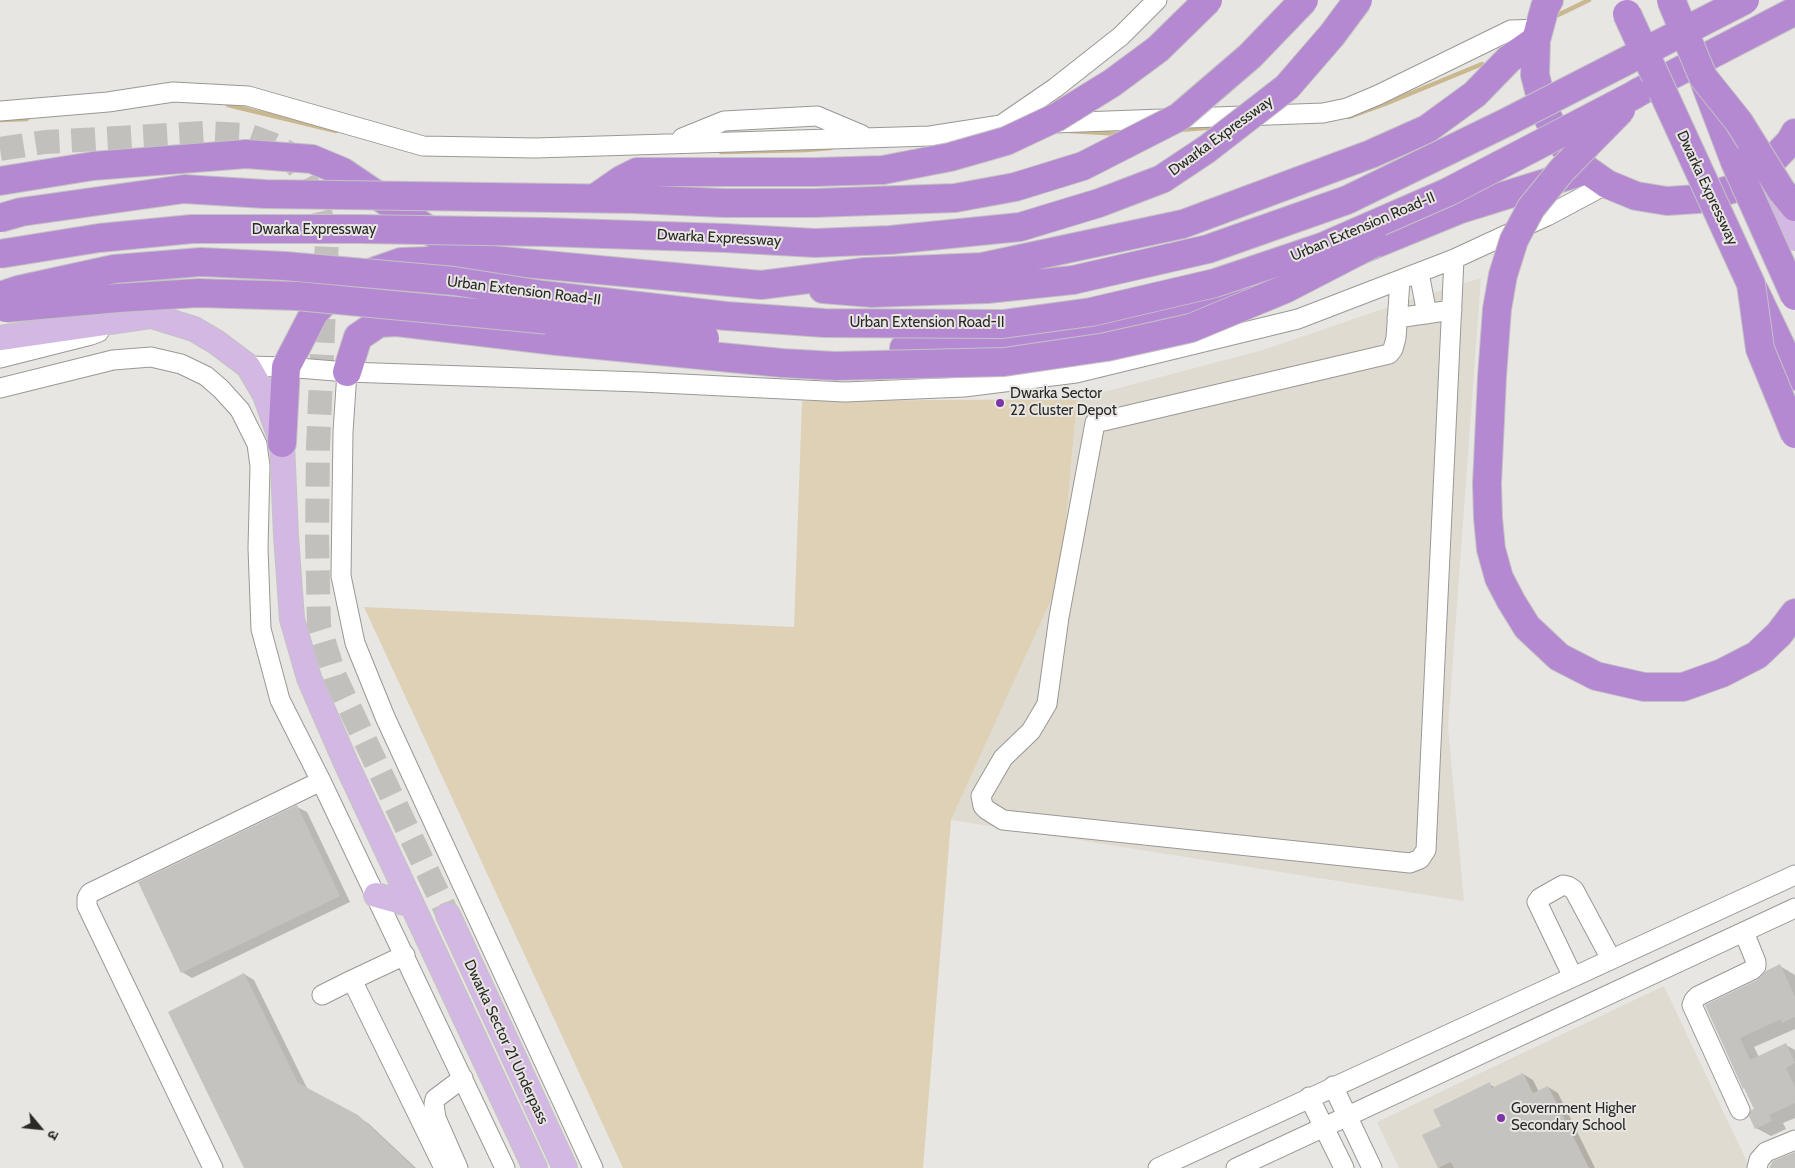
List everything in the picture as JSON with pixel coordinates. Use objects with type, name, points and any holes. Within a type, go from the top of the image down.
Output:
[{"type":"highway","points":[[595,198],[637,172],[883,170],[950,157],[1006,140],[1058,117],[1112,84],[1158,48],[1208,0]]},
{"type":"highway","points":[[0,218],[21,212],[184,189],[265,194],[595,198],[724,203],[814,204],[955,198],[1015,187],[1083,166],[1179,117],[1250,56],[1304,0]]},
{"type":"highway","name":"Dwarka Expressway","points":[[0,254],[98,238],[192,230],[360,228],[544,232],[815,243],[890,240],[1020,227],[1099,203],[1162,179],[1207,149],[1287,87],[1332,35],[1358,0]]},
{"type":"highway","points":[[1549,0],[1545,7],[1537,35],[1535,74],[1544,110],[1561,143],[1597,177],[1636,196],[1667,201],[1698,199],[1732,189],[1762,171],[1790,142],[1795,133]]},
{"type":"highway","name":"Dwarka Expressway","points":[[1620,0],[1795,376]]},
{"type":"highway","points":[[1671,0],[1735,162],[1795,296]]},
{"type":"highway","name":"Urban Extension Road-II","points":[[761,285],[872,293],[987,289],[1073,280],[1208,249],[1347,200],[1507,122],[1745,0]]},
{"type":"highway","name":"Urban Extension Road-II","points":[[0,296],[18,290],[114,269],[201,262],[387,271],[543,295],[726,316],[824,323],[1003,324],[1091,312],[1215,283],[1322,247],[1448,192],[1795,11]]},
{"type":"highway","points":[[282,443],[286,367],[314,314],[330,296],[358,278],[387,271],[401,262],[481,259],[761,285],[864,272],[982,266],[1183,224],[1331,170],[1427,129],[1475,94],[1509,59],[1537,35]]},
{"type":"highway","points":[[1703,77],[1739,122],[1781,190],[1795,207]]},
{"type":"highway","points":[[1636,94],[1562,170],[1531,208],[1514,240],[1503,275],[1497,309],[1487,484],[1491,549],[1499,578],[1527,627],[1559,657],[1596,676],[1644,687],[1683,687],[1722,674],[1757,656],[1779,634],[1795,613]]},
{"type":"highway","points":[[0,181],[93,166],[246,154],[312,159],[343,172],[442,239],[481,259]]},
{"type":"highway","points":[[346,372],[358,337],[390,313],[550,320],[724,340],[818,347],[904,348],[1030,341],[1112,328],[1186,310],[1281,281],[1458,210],[1597,177]]},
{"type":"highway","points":[[0,309],[118,298],[198,294],[296,296],[557,341],[754,361],[835,366],[1004,362],[1106,347],[1191,328],[1285,289],[1423,217],[1448,192]]},
{"type":"highway","points":[[387,271],[381,297],[390,313]]},
{"type":"highway","points":[[1751,284],[1760,349],[1795,434]]},
{"type":"main road","points":[[1762,171],[1795,238]]},
{"type":"main road","points":[[1698,199],[1795,408]]},
{"type":"main road","points":[[0,338],[152,316],[194,329],[216,342],[248,366],[265,395],[282,443],[292,619],[309,678],[346,763],[535,1168]]},
{"type":"main road","points":[[376,895],[412,905]]},
{"type":"main road","name":"Dwarka Sector 21 Underpass","points":[[448,915],[565,1168]]},
{"type":"street","points":[[1001,125],[1055,88],[1121,36],[1157,0]]},
{"type":"street","points":[[0,111],[108,102],[173,92],[248,96],[423,146],[535,148],[930,136],[1001,125],[1323,113],[1347,108],[1378,95],[1511,30],[1537,35]]},
{"type":"street","points":[[248,366],[346,372],[641,382],[845,392],[964,386],[1076,373],[1298,319],[1454,259],[1547,216],[1597,177]]},
{"type":"street","points":[[1400,280],[1394,345],[1389,354],[1096,423],[1059,618],[1047,704],[1031,731],[1003,758],[981,796],[983,806],[987,810],[1003,820],[1410,863],[1420,859],[1426,850],[1454,259]]},
{"type":"street","points":[[1419,273],[1427,314]]},
{"type":"street","points":[[1397,318],[1452,310]]},
{"type":"street","points":[[0,358],[91,335],[118,322]]},
{"type":"street","points":[[0,388],[114,360],[151,357],[181,364],[206,376],[222,389],[240,410],[257,444],[260,466],[258,548],[262,629],[280,700],[321,780],[505,1168]]},
{"type":"street","points":[[346,372],[341,576],[355,643],[385,716],[593,1168]]},
{"type":"street","points":[[212,1168],[87,906],[87,898],[90,894],[321,780]]},
{"type":"street","points":[[1158,1168],[1795,875]]},
{"type":"street","points":[[1573,977],[1537,902],[1540,898],[1563,885],[1574,890],[1611,959]]},
{"type":"street","points":[[1236,1168],[1795,908]]},
{"type":"street","points":[[1740,1110],[1692,1005],[1698,996],[1752,970],[1756,966],[1744,932]]},
{"type":"street","points":[[322,995],[404,956]]},
{"type":"street","points":[[352,980],[444,1168]]},
{"type":"street","points":[[458,1168],[436,1118],[434,1104],[435,1099],[463,1078]]},
{"type":"street","points":[[1333,1086],[1372,1168]]},
{"type":"street","points":[[1309,1097],[1344,1168]]},
{"type":"street","points":[[1758,1168],[1759,1160],[1766,1152],[1795,1140]]},
{"type":"shaded area","points":[[1481,278],[1448,727],[1464,901],[951,820],[1061,578],[1077,399],[1263,350],[1409,300]]},
{"type":"shaded area","points":[[1077,399],[1061,578],[951,820],[923,1168],[623,1168],[364,607],[794,627],[802,401]]},
{"type":"shaded area","points":[[1664,986],[1750,1168],[1399,1168],[1377,1122]]},
{"type":"building","points":[[297,805],[340,896],[181,973],[138,882]]},
{"type":"building","points":[[1780,964],[1795,997],[1795,1017],[1782,1023],[1781,1019],[1740,1038],[1750,1060],[1786,1043],[1795,1063],[1786,1068],[1795,1087],[1795,1103],[1769,1115],[1772,1121],[1755,1129],[1749,1116],[1751,1110],[1754,1109],[1705,1005],[1757,980],[1766,971]]},
{"type":"building","points":[[244,973],[298,1083],[358,1115],[414,1168],[244,1168],[168,1012]]},
{"type":"building","name":"Government Higher Secondary School","points":[[1523,1073],[1533,1093],[1548,1086],[1589,1168],[1454,1168],[1451,1162],[1438,1168],[1422,1135],[1441,1126],[1433,1110],[1490,1082],[1492,1088]]},
{"type":"building","points":[[1795,1152],[1795,1168],[1769,1168],[1773,1161]]},
{"type":"waterway","points":[[1558,15],[1589,0]]},
{"type":"waterway","points":[[1349,117],[1482,64]]},
{"type":"waterway","points":[[228,105],[336,131]]},
{"type":"waterway","points":[[0,120],[27,119]]},
{"type":"waterway","points":[[1180,130],[1217,127]]},
{"type":"waterway","points":[[1070,131],[1122,134]]},
{"type":"waterway","points":[[721,152],[831,148]]},
{"type":"tunnel","points":[[0,149],[45,142],[204,133],[247,135],[287,152],[301,171],[318,204],[327,239],[318,447],[317,539],[319,626],[335,677],[448,915]]},
{"type":"place","name":"Dwarka Sector 22 Cluster Depot","points":[[1000,403]]},
{"type":"place","name":"Government Higher Secondary School","points":[[1501,1118]]}]
